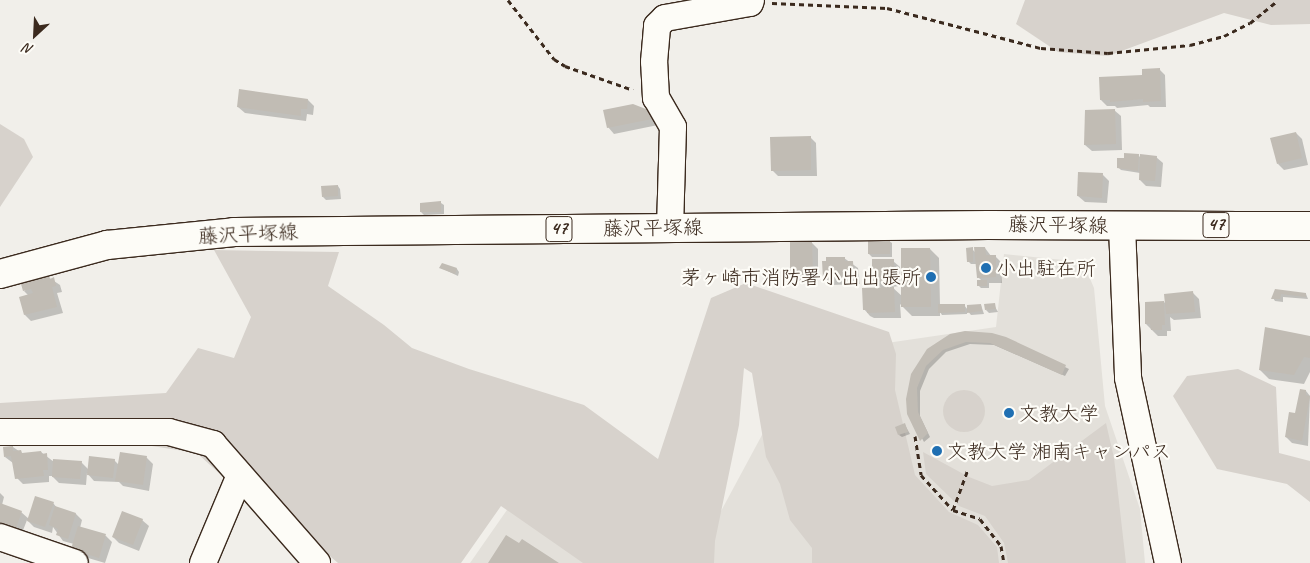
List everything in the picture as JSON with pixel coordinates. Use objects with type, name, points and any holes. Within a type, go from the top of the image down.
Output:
[{"type":"main road","name":"藤沢平塚線","points":[[0,274],[107,245],[234,232],[988,225],[1310,226]]},
{"type":"street","points":[[670,228],[673,127],[657,99],[654,62],[657,26],[665,18],[750,1]]},
{"type":"street","points":[[1122,226],[1128,378],[1168,563]]},
{"type":"street","points":[[0,432],[169,432],[214,444],[317,563]]},
{"type":"street","points":[[203,563],[240,475]]},
{"type":"street","points":[[0,537],[75,563]]},
{"type":"path","points":[[508,0],[554,59],[565,66],[657,99]]},
{"type":"path","points":[[750,1],[887,8],[1041,48],[1108,53],[1190,45],[1224,36],[1250,23],[1278,0]]},
{"type":"path","points":[[915,436],[921,475],[953,510],[980,519],[1001,546],[1004,563]]},
{"type":"path","points":[[953,510],[968,469]]},
{"type":"shaded area","points":[[1025,0],[1310,0],[1310,24],[1271,25],[1224,13],[1108,56],[1058,52],[1016,24]]},
{"type":"shaded area","points":[[0,124],[24,139],[33,157],[0,207]]},
{"type":"shaded area","points":[[214,250],[339,252],[328,286],[384,325],[412,348],[469,369],[584,405],[658,459],[711,298],[746,283],[889,332],[896,354],[895,390],[915,475],[949,512],[978,525],[997,547],[999,563],[812,563],[812,548],[790,520],[780,484],[766,457],[752,373],[744,368],[739,425],[715,541],[714,563],[583,563],[501,506],[461,563],[338,563],[317,545],[246,498],[197,453],[113,440],[0,432],[0,403],[166,393],[198,348],[234,358],[251,317]]},
{"type":"shaded area","name":"文教大学 湘南キャンパス","points":[[1004,254],[1083,262],[1094,288],[1105,406],[1140,509],[1145,563],[470,563],[516,497],[713,526],[805,355],[996,327]]},
{"type":"shaded area","points":[[1238,369],[1276,387],[1279,453],[1310,461],[1310,502],[1287,484],[1217,469],[1173,396],[1187,376]]},
{"type":"shaded area","points":[[968,390],[976,393],[982,399],[985,411],[982,423],[976,429],[960,432],[952,429],[946,423],[943,407],[946,399],[952,393]]},
{"type":"shaded area","points":[[1106,423],[1114,458],[1126,563],[1008,563],[1004,543],[985,516],[959,506],[926,474],[923,452],[969,477],[992,486],[1029,480]]},
{"type":"building","points":[[1160,68],[1161,101],[1143,102],[1143,99],[1110,102],[1110,100],[1100,100],[1099,77],[1142,75],[1142,69]]},
{"type":"building","points":[[239,89],[308,99],[307,109],[301,109],[301,116],[237,107]]},
{"type":"building","points":[[633,104],[651,111],[652,119],[607,128],[603,110]]},
{"type":"building","points":[[1115,109],[1116,144],[1084,145],[1085,110]]},
{"type":"building","points":[[1296,132],[1302,158],[1277,164],[1270,138]]},
{"type":"building","points":[[811,136],[811,170],[771,171],[770,137]]},
{"type":"building","points":[[1124,153],[1139,154],[1138,171],[1117,168],[1117,158],[1124,158]]},
{"type":"building","points":[[1140,154],[1157,156],[1155,181],[1139,180]]},
{"type":"building","points":[[1078,172],[1103,173],[1102,198],[1077,196]]},
{"type":"building","points":[[338,185],[338,196],[322,197],[321,186]]},
{"type":"building","points":[[441,201],[441,212],[420,212],[420,203]]},
{"type":"building","points":[[868,239],[890,239],[890,254],[868,254]]},
{"type":"building","points":[[790,242],[812,242],[813,275],[790,276]]},
{"type":"building","points":[[973,247],[973,262],[967,262],[966,248]]},
{"type":"building","name":"小出駐在所","points":[[974,247],[985,247],[986,255],[996,255],[996,277],[977,278]]},
{"type":"building","points":[[901,248],[930,248],[931,307],[901,307]]},
{"type":"building","points":[[826,257],[845,257],[845,261],[853,261],[854,279],[823,279],[822,261],[826,261]]},
{"type":"building","points":[[872,259],[894,259],[894,281],[872,281]]},
{"type":"building","points":[[442,263],[457,268],[455,274],[439,268]]},
{"type":"building","points":[[49,276],[50,279],[54,277],[56,286],[52,287],[57,307],[24,315],[19,297],[33,293],[31,289],[23,291],[21,284]]},
{"type":"building","points":[[977,280],[987,280],[987,286],[977,286]]},
{"type":"building","points":[[894,287],[895,312],[867,313],[867,310],[863,310],[862,288]]},
{"type":"building","points":[[1275,289],[1306,293],[1306,297],[1281,294],[1280,299],[1271,299]]},
{"type":"building","points":[[1193,291],[1195,312],[1166,314],[1164,294]]},
{"type":"building","points":[[1164,301],[1165,325],[1162,325],[1162,330],[1151,330],[1150,324],[1145,324],[1145,302]]},
{"type":"building","points":[[995,303],[996,309],[985,310],[984,304]]},
{"type":"building","points":[[938,304],[965,304],[965,312],[938,313]]},
{"type":"building","points":[[981,304],[982,311],[967,313],[967,305]]},
{"type":"building","points":[[1265,327],[1310,336],[1310,358],[1304,357],[1294,375],[1259,370]]},
{"type":"building","points":[[965,331],[992,333],[1006,337],[1066,365],[1062,375],[990,343],[966,342],[943,350],[926,366],[917,388],[918,412],[928,433],[920,441],[907,414],[906,399],[911,374],[927,349],[950,334]]},
{"type":"building","points":[[1300,389],[1306,390],[1306,395],[1310,396],[1302,441],[1285,437],[1289,412],[1295,413]]},
{"type":"building","points":[[905,423],[908,432],[898,435],[895,427]]},
{"type":"building","points":[[13,446],[13,451],[21,450],[22,453],[41,451],[42,454],[47,453],[48,470],[43,470],[44,476],[15,479],[11,456],[4,457],[3,447]]},
{"type":"building","points":[[120,452],[147,456],[143,485],[115,481]]},
{"type":"building","points":[[89,456],[115,459],[113,478],[87,475]]},
{"type":"building","points":[[53,459],[82,461],[80,479],[52,477]]},
{"type":"building","points":[[35,496],[54,502],[45,527],[27,521]]},
{"type":"building","points":[[0,503],[22,511],[16,528],[0,526]]},
{"type":"building","points":[[55,506],[76,513],[68,539],[56,535],[58,529],[49,525]]},
{"type":"building","points":[[122,511],[143,519],[133,545],[112,537]]},
{"type":"building","points":[[78,526],[106,534],[99,558],[71,549]]},
{"type":"building","points":[[506,535],[519,543],[522,539],[559,563],[488,563]]},
{"type":"place","name":"小出駐在所","points":[[986,268]]},
{"type":"place","name":"茅ヶ崎市消防署小出出張所","points":[[931,277]]},
{"type":"place","name":"文教大学","points":[[1009,413]]},
{"type":"place","name":"文教大学 湘南キャンパス","points":[[937,451]]}]
